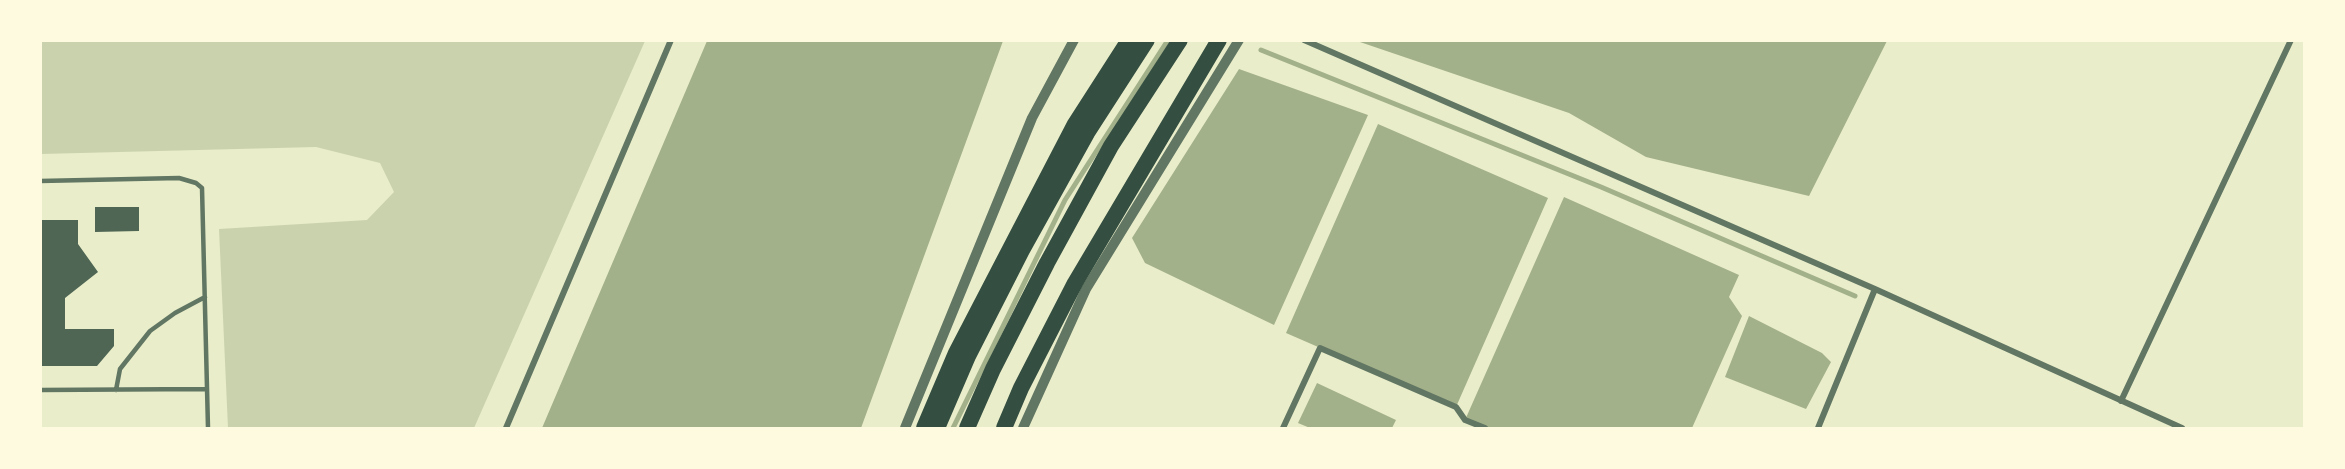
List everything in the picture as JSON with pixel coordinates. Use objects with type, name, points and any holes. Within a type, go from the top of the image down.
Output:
[{"type":"highway","points":[[924,429],[956,353],[1075,124],[1129,40]]},
{"type":"highway","points":[[937,429],[968,356],[1022,250],[1087,133],[1147,40]]},
{"type":"highway","points":[[967,429],[993,369],[1111,146],[1180,40]]},
{"type":"highway","points":[[1004,429],[1021,388],[1075,283],[1219,40]]},
{"type":"street","points":[[506,429],[671,40]]},
{"type":"street","points":[[904,429],[1032,118],[1074,40]]},
{"type":"street","points":[[1023,429],[1086,289],[1239,40]]},
{"type":"street","points":[[1304,40],[1875,289],[2182,429]]},
{"type":"street","points":[[2121,401],[2290,40]]},
{"type":"street","points":[[1818,429],[1875,289]]},
{"type":"street","points":[[1282,429],[1320,348],[1456,407],[1465,420],[1485,429]]},
{"type":"lane","points":[[40,181],[179,178],[196,183],[202,188],[208,429]]},
{"type":"lane","points":[[116,390],[120,369],[150,331],[175,313],[205,297]]},
{"type":"lane","points":[[40,390],[207,389]]},
{"type":"shaded area","points":[[40,41],[645,41],[474,428],[228,428],[219,229],[367,220],[394,192],[380,163],[316,147],[41,154]]},
{"type":"shaded area","points":[[707,41],[1003,41],[861,428],[542,428]]},
{"type":"shaded area","points":[[1357,41],[1887,41],[1809,196],[1646,157],[1569,113]]},
{"type":"shaded area","points":[[1239,69],[1368,115],[1274,325],[1145,263],[1132,238]]},
{"type":"shaded area","points":[[1378,124],[1548,198],[1456,407],[1286,333]]},
{"type":"shaded area","points":[[1564,197],[1739,275],[1729,297],[1742,316],[1692,428],[1485,428],[1465,420]]},
{"type":"shaded area","points":[[1749,316],[1822,353],[1831,362],[1806,409],[1725,377]]},
{"type":"shaded area","points":[[1317,383],[1396,420],[1392,428],[1310,428],[1298,423]]},
{"type":"building","points":[[95,207],[139,207],[139,231],[95,232]]},
{"type":"building","points":[[40,220],[78,220],[78,244],[98,272],[65,298],[65,329],[114,329],[114,346],[97,366],[40,366]]},
{"type":"waterway","points":[[953,428],[1065,200],[1168,40]]},
{"type":"waterway","points":[[1261,50],[1601,187],[1855,296]]}]
